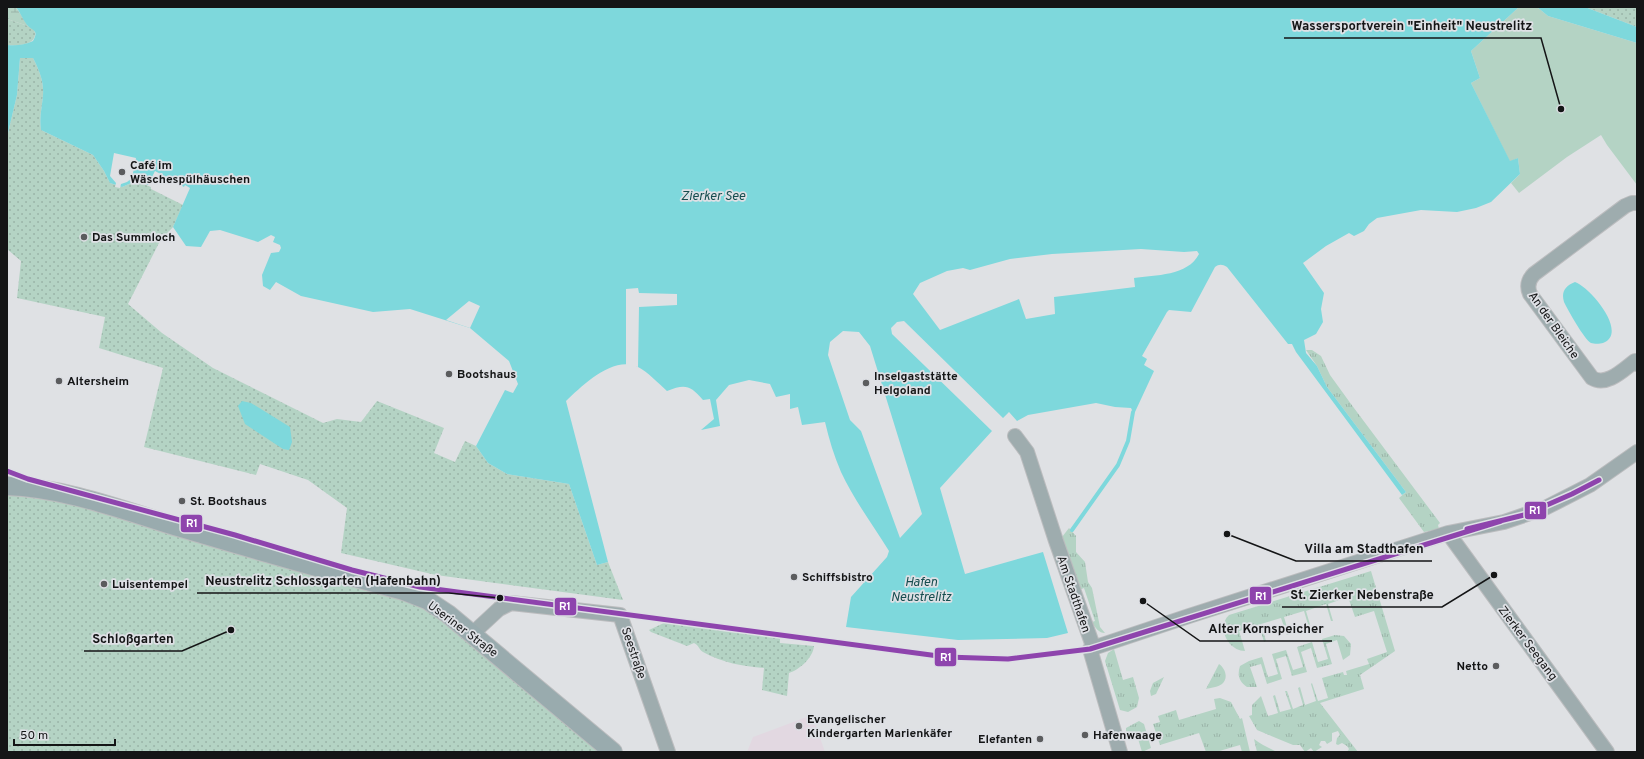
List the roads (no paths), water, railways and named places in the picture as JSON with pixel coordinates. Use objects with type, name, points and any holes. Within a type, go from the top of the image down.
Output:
[{"type":"main road","name":"Useriner Straße","points":[[7,486],[28,487],[74,496],[233,544],[404,591],[427,600],[448,614],[613,752]]},
{"type":"street","name":"An der Bleiche","points":[[1636,362],[1607,380],[1599,381],[1592,378],[1530,294],[1528,286],[1530,277],[1625,206],[1632,203],[1637,203]]},
{"type":"street","name":"Am Stadthafen","points":[[1015,436],[1027,452],[1056,541],[1094,649],[1090,649],[1120,752]]},
{"type":"street","points":[[1094,649],[1189,616],[1448,533],[1504,522],[1545,508],[1590,485],[1637,452]]},
{"type":"street","name":"Zierker Seegang","points":[[1448,533],[1607,752]]},
{"type":"street","name":"Seestraße","points":[[472,634],[499,609],[511,603],[620,615],[668,752]]},
{"type":"water","name":"Zierker See","points":[[16,7],[1519,7],[1471,51],[1480,78],[1471,83],[1510,161],[1518,158],[1520,174],[1491,202],[1476,208],[1457,212],[1421,210],[1377,218],[1369,224],[1364,231],[1354,236],[1349,233],[1326,246],[1303,263],[1324,293],[1321,309],[1323,322],[1316,334],[1304,340],[1306,353],[1317,366],[1327,387],[1406,492],[1402,495],[1296,352],[1292,344],[1288,344],[1224,265],[1215,267],[1191,312],[1169,310],[1167,312],[1142,356],[1147,359],[1144,365],[1154,371],[1135,412],[1133,412],[1131,408],[1115,407],[1096,403],[1028,415],[1017,421],[1009,412],[1003,418],[904,321],[897,322],[891,328],[892,334],[992,431],[940,488],[965,574],[1043,552],[1068,633],[1047,638],[958,640],[846,627],[851,597],[887,557],[889,551],[841,472],[825,422],[802,425],[798,407],[790,409],[790,394],[776,397],[770,384],[749,380],[729,385],[716,400],[720,426],[701,430],[714,419],[710,399],[703,400],[694,391],[687,387],[678,387],[667,391],[642,369],[628,364],[618,365],[599,374],[589,380],[566,401],[608,562],[597,565],[569,484],[507,474],[488,463],[476,446],[505,390],[513,393],[518,384],[509,361],[470,328],[410,309],[373,312],[301,296],[276,282],[270,290],[263,286],[262,275],[271,253],[279,252],[281,248],[280,245],[273,242],[275,237],[271,235],[258,242],[220,230],[210,231],[201,247],[186,246],[173,227],[190,188],[185,185],[184,187],[155,171],[148,185],[136,181],[122,187],[110,183],[93,155],[41,130],[40,121],[43,85],[33,58],[20,58],[17,95],[7,137],[7,45],[20,45],[33,41],[35,35],[34,31],[27,25]],"holes":[[[1141,249],[1184,252],[1197,251],[1199,254],[1187,267],[1179,270],[1161,275],[1134,278],[1135,287],[1054,297],[1055,314],[1026,319],[1019,299],[940,330],[913,294],[920,283],[947,271],[963,268],[970,270],[1010,259],[1052,254]],[[843,331],[859,332],[870,346],[922,514],[900,538],[861,431],[850,420],[828,355],[830,342]]]},
{"type":"water","points":[[1537,7],[1585,7],[1637,27],[1637,43],[1548,16]]},
{"type":"water","points":[[1575,282],[1589,292],[1597,301],[1610,321],[1612,330],[1610,338],[1603,343],[1591,343],[1584,336],[1564,302],[1563,295],[1566,287]]},
{"type":"water","points":[[242,401],[251,403],[290,427],[292,442],[289,450],[283,449],[245,424],[238,406]]},
{"type":"waterway","points":[[1072,530],[1118,465],[1128,441],[1133,412]]},
{"type":"place","name":"Wassersportverein \"Einheit\" Neustrelitz","points":[[1561,109]]},
{"type":"place","name":"Café im Wäschespülhäuschen","points":[[122,172]]},
{"type":"place","name":"Das Summloch","points":[[84,237]]},
{"type":"place","name":"Bootshaus","points":[[449,374]]},
{"type":"place","name":"Altersheim","points":[[59,381]]},
{"type":"place","name":"Inselgaststätte Helgoland","points":[[866,383]]},
{"type":"place","name":"St. Bootshaus","points":[[182,501]]},
{"type":"place","name":"Villa am Stadthafen","points":[[1227,534]]},
{"type":"place","name":"St. Zierker Nebenstraße","points":[[1494,575]]},
{"type":"place","name":"Schiffsbistro","points":[[794,577]]},
{"type":"place","name":"Luisentempel","points":[[104,584]]},
{"type":"place","name":"Neustrelitz Schlossgarten (Hafenbahn)","points":[[500,598]]},
{"type":"place","name":"Alter Kornspeicher","points":[[1143,601]]},
{"type":"place","name":"Schloßgarten","points":[[231,630]]},
{"type":"place","name":"Netto","points":[[1496,666]]},
{"type":"place","name":"Evangelischer Kindergarten Marienkäfer","points":[[799,726]]},
{"type":"place","name":"Hafenwaage","points":[[1085,735]]},
{"type":"place","name":"Elefanten","points":[[1040,739]]},
{"type":"water label","name":"Hafen Neustrelitz","points":[[921,588]]}]
